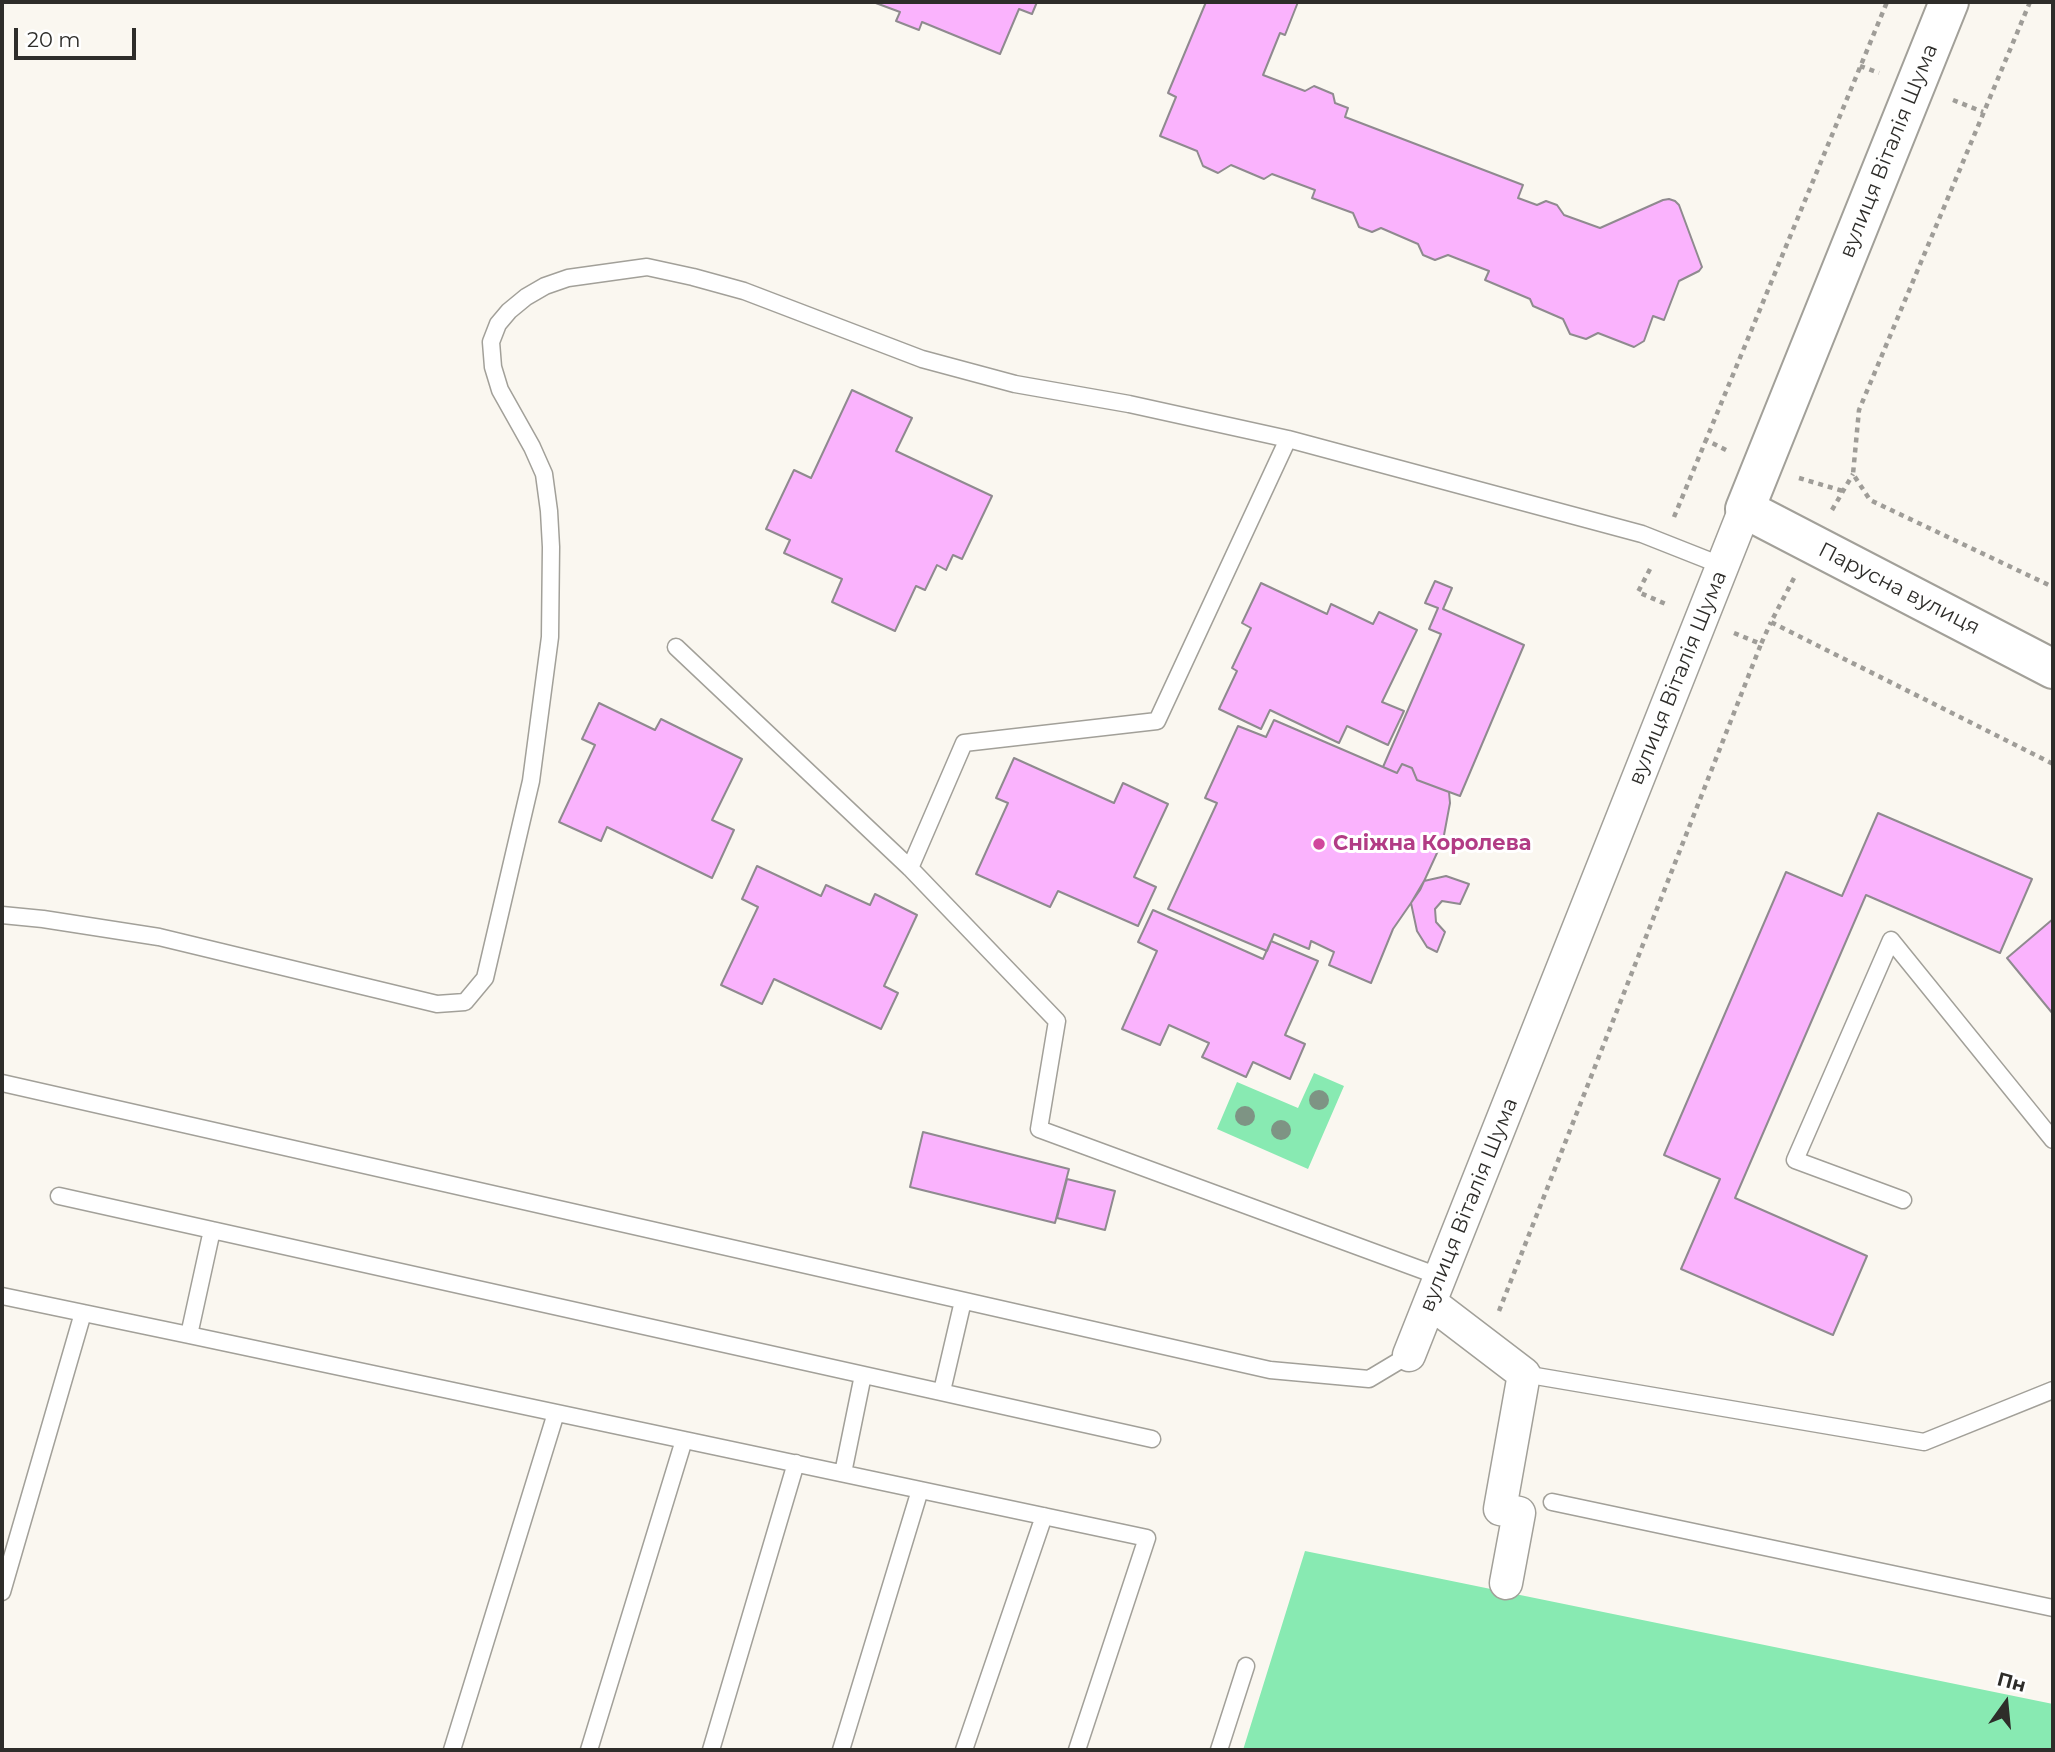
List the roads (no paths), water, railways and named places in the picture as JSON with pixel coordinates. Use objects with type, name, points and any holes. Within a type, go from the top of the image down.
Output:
[{"type":"street","name":"вулиця Віталія Шума","points":[[1409,1355],[1745,509],[1950,2]]},
{"type":"street","name":"Парусна вулиця","points":[[1745,509],[2053,669]]},
{"type":"street","points":[[1436,1290],[1524,1374],[1500,1509],[1519,1513],[1506,1583]]},
{"type":"lane","points":[[2,915],[159,937],[437,1004],[465,1002],[485,978],[531,781],[550,637],[551,547],[544,474],[500,390],[493,367],[491,342],[498,324],[509,311],[545,286],[568,278],[647,267],[681,274],[744,291],[897,350],[948,366],[1015,384],[1129,404],[1288,439],[1642,534],[1723,566]]},
{"type":"lane","points":[[910,868],[964,743],[1157,721],[1288,439]]},
{"type":"lane","points":[[676,647],[910,868],[1057,1021],[1039,1129],[1436,1290]]},
{"type":"lane","points":[[1903,1200],[1794,1160],[1891,940],[2053,1140]]},
{"type":"lane","points":[[2,1083],[1269,1370],[1369,1379],[1409,1355]]},
{"type":"lane","points":[[59,1196],[1152,1439]]},
{"type":"lane","points":[[189,1335],[212,1230]]},
{"type":"lane","points":[[2,1296],[1147,1538],[1077,1750]]},
{"type":"lane","points":[[942,1391],[963,1301]]},
{"type":"lane","points":[[2,1592],[83,1313]]},
{"type":"lane","points":[[1524,1374],[1924,1442],[2053,1390]]},
{"type":"lane","points":[[843,1473],[863,1375]]},
{"type":"lane","points":[[452,1750],[556,1413]]},
{"type":"lane","points":[[590,1750],[684,1440]]},
{"type":"lane","points":[[711,1750],[796,1464]]},
{"type":"lane","points":[[841,1750],[920,1490]]},
{"type":"lane","points":[[1552,1502],[2053,1608]]},
{"type":"lane","points":[[964,1750],[1044,1516]]},
{"type":"lane","points":[[1219,1750],[1246,1666]]},
{"type":"place","name":"Сніжна Королева","points":[[1319,844]]}]
